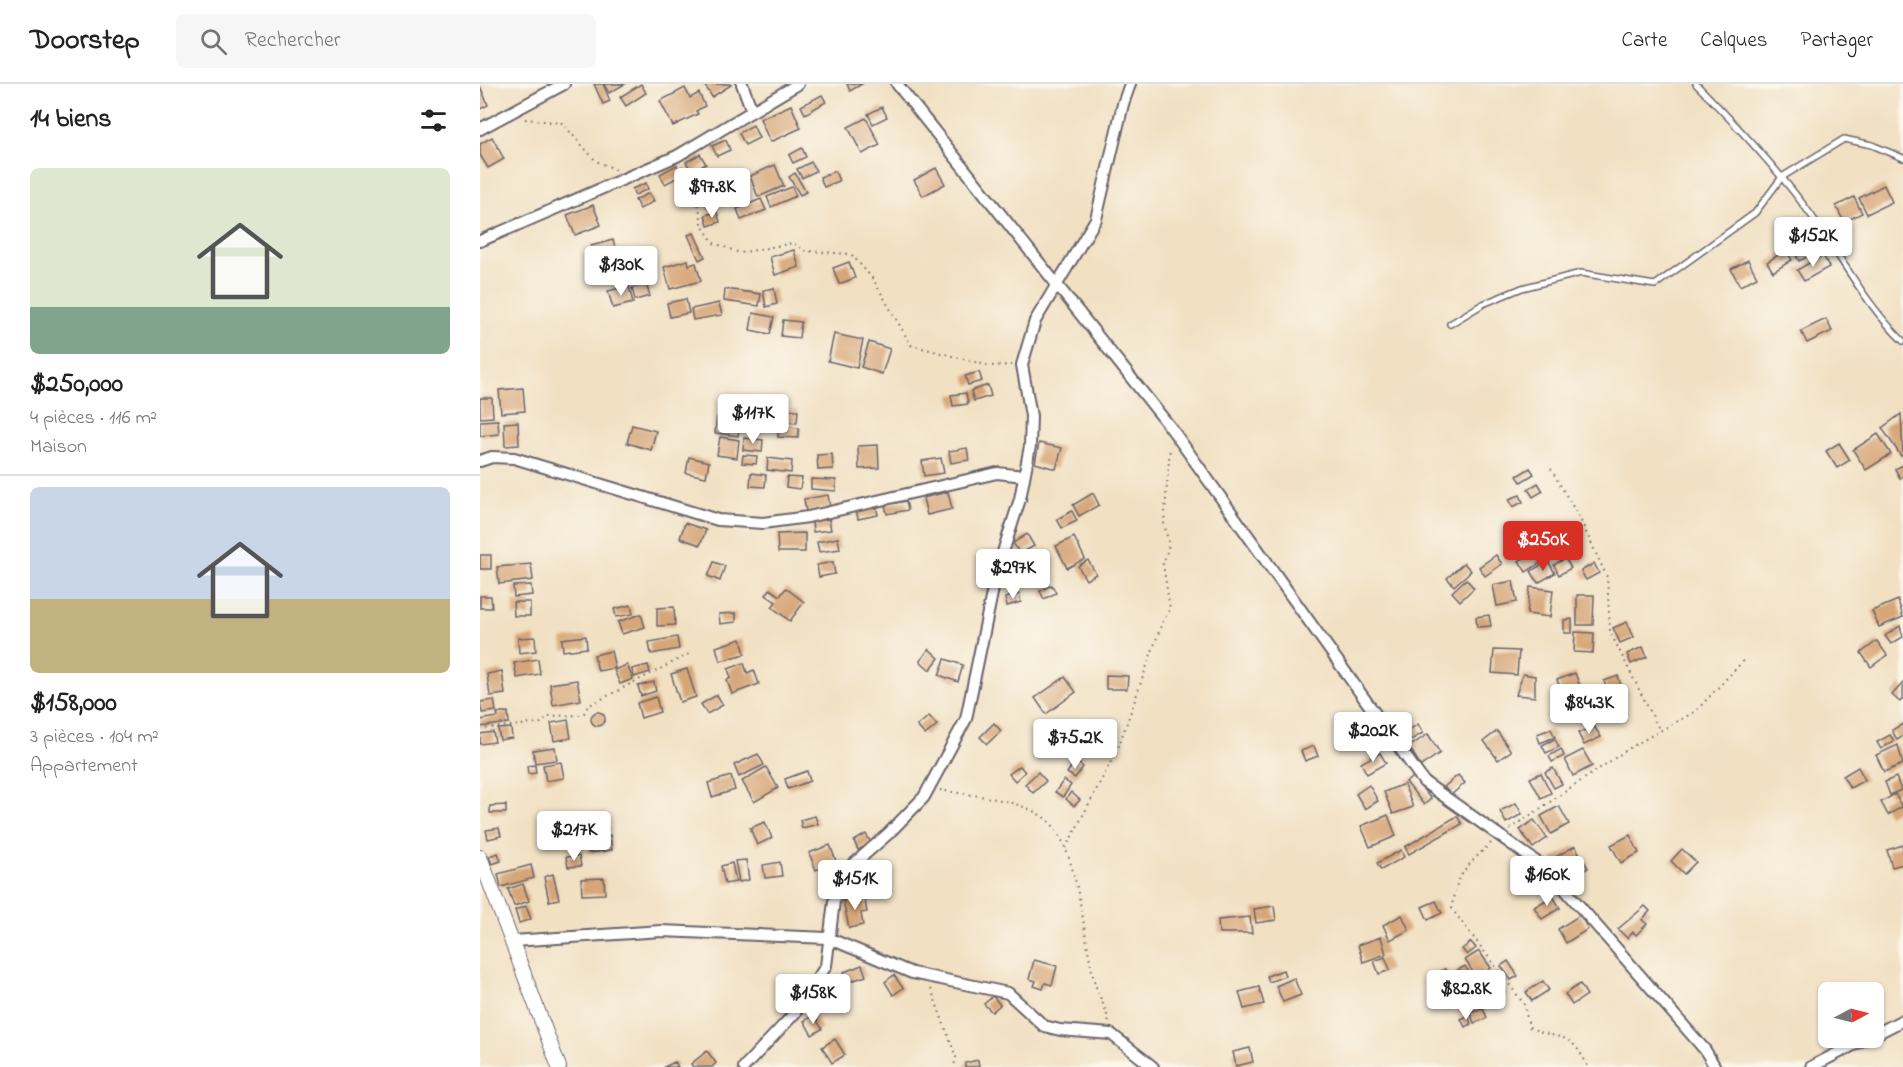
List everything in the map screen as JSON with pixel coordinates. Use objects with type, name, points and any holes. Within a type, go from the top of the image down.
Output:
[{"type":"street","points":[[480,129],[564,84]]},
{"type":"street","points":[[742,84],[752,111]]},
{"type":"street","points":[[480,238],[634,176],[677,156],[798,84]]},
{"type":"street","points":[[897,84],[1056,287],[1171,428],[1424,782],[1548,870],[1706,1050],[1715,1067]]},
{"type":"street","points":[[744,1067],[794,1014],[826,966],[834,902],[847,870],[889,833],[924,797],[966,719],[996,574],[1020,499],[1030,446],[1031,416],[1022,365],[1035,321],[1096,219],[1123,104],[1130,84]]},
{"type":"street","points":[[480,461],[492,457],[514,458],[718,520],[763,524],[808,517],[997,473],[1023,476]]},
{"type":"street","points":[[480,857],[559,1067]]},
{"type":"street","points":[[513,941],[661,931],[828,938],[925,976],[1008,993],[1044,1026],[1060,1030],[1111,1034],[1152,1067]]},
{"type":"street","points":[[1884,1030],[1903,1020]]},
{"type":"street","points":[[1811,1067],[1848,1048]]},
{"type":"lane","points":[[1696,84],[1782,177],[1812,216],[1878,317],[1903,341]]},
{"type":"lane","points":[[1450,324],[1483,304],[1522,288],[1581,273],[1655,285],[1755,213],[1782,177],[1844,139],[1872,145],[1903,158]]},
{"type":"path","points":[[504,116],[562,123],[596,161],[634,176]]},
{"type":"path","points":[[677,156],[696,194],[703,227],[714,243],[740,253],[793,243],[805,251],[851,254],[873,279],[911,345],[990,366],[1022,365]]},
{"type":"path","points":[[1066,848],[1118,748],[1162,623],[1170,609],[1162,564],[1169,545],[1164,523],[1171,428]]},
{"type":"path","points":[[1551,469],[1580,519],[1607,577],[1610,632],[1660,731]]},
{"type":"path","points":[[480,729],[541,723],[548,716],[583,715],[588,706],[691,653]]},
{"type":"path","points":[[1588,1067],[1578,1046],[1568,1038],[1546,1035],[1529,1026],[1524,1004],[1452,909],[1453,888],[1469,865],[1500,836],[1556,799],[1574,784],[1696,711],[1744,660]]},
{"type":"path","points":[[929,788],[1014,804],[1047,820],[1066,848],[1074,872],[1095,984],[1106,1006],[1111,1034]]},
{"type":"path","points":[[925,976],[956,1057],[954,1067]]},
{"type":"building","points":[[594,84],[603,84],[610,101],[603,104]]},
{"type":"building","points":[[604,84],[625,84],[609,93]]},
{"type":"building","points":[[641,84],[646,93],[626,106],[620,97]]},
{"type":"building","points":[[704,84],[730,84],[731,85],[712,97]]},
{"type":"building","points":[[847,84],[862,84],[850,91]]},
{"type":"building","points":[[480,86],[488,105],[480,109]]},
{"type":"building","points":[[685,88],[690,98],[699,93],[705,106],[696,111],[698,114],[673,126],[660,101]]},
{"type":"building","points":[[822,95],[826,102],[805,114],[801,106]]},
{"type":"building","points":[[791,105],[801,128],[770,142],[760,119]]},
{"type":"building","points":[[882,107],[887,117],[873,124],[868,114]]},
{"type":"building","points":[[866,118],[880,145],[862,154],[848,127]]},
{"type":"building","points":[[753,125],[759,138],[745,145],[739,133]]},
{"type":"building","points":[[492,137],[504,159],[488,168],[480,155],[480,144]]},
{"type":"building","points":[[726,140],[730,150],[717,156],[712,146]]},
{"type":"building","points":[[802,148],[806,157],[793,163],[789,155]]},
{"type":"building","points":[[700,154],[706,164],[692,172],[686,162]]},
{"type":"building","points":[[811,162],[816,171],[802,178],[797,169]]},
{"type":"building","points":[[677,165],[682,175],[665,184],[660,174]]},
{"type":"building","points":[[775,165],[784,186],[758,197],[750,176]]},
{"type":"building","points":[[936,168],[945,184],[923,196],[914,180]]},
{"type":"building","points":[[835,171],[839,181],[824,187],[820,177]]},
{"type":"building","points":[[795,173],[806,192],[800,195],[789,177]]},
{"type":"building","points":[[646,183],[648,189],[635,195],[632,189]]},
{"type":"building","points":[[1884,185],[1892,202],[1867,214],[1859,198]]},
{"type":"building","points":[[792,187],[796,196],[771,207],[767,197]]},
{"type":"building","points":[[718,190],[724,200],[708,208],[702,198]]},
{"type":"building","points":[[649,193],[654,201],[640,209],[635,200]]},
{"type":"building","points":[[1854,197],[1862,213],[1844,222],[1836,206]]},
{"type":"building","points":[[761,199],[766,210],[741,220],[737,209]]},
{"type":"building","points":[[593,205],[601,225],[575,235],[567,215]]},
{"type":"building","points":[[717,212],[720,222],[708,226],[705,215]]},
{"type":"building","points":[[694,233],[705,257],[699,260],[688,235]]},
{"type":"building","points":[[1810,238],[1817,252],[1799,261],[1792,246]]},
{"type":"building","points":[[613,240],[619,259],[597,266],[591,246]]},
{"type":"building","points":[[794,250],[799,267],[775,275],[770,257]]},
{"type":"building","points":[[1786,250],[1792,260],[1773,272],[1767,262]]},
{"type":"building","points":[[1823,255],[1829,267],[1804,281],[1797,270]]},
{"type":"building","points":[[688,260],[689,265],[696,263],[701,281],[670,289],[664,267]]},
{"type":"building","points":[[1748,260],[1757,277],[1740,286],[1731,269]]},
{"type":"building","points":[[849,262],[855,278],[839,284],[833,268]]},
{"type":"building","points":[[646,284],[650,296],[635,300],[632,288]]},
{"type":"building","points":[[629,286],[633,303],[613,308],[608,291]]},
{"type":"building","points":[[774,288],[777,304],[766,307],[763,290]]},
{"type":"building","points":[[725,289],[761,294],[759,306],[724,301]]},
{"type":"building","points":[[686,299],[689,313],[670,317],[667,303]]},
{"type":"building","points":[[719,303],[722,315],[693,320],[691,309]]},
{"type":"building","points":[[753,313],[774,317],[770,334],[750,330]]},
{"type":"building","points":[[1826,319],[1832,331],[1807,343],[1801,331]]},
{"type":"building","points":[[783,320],[801,322],[799,338],[781,336]]},
{"type":"building","points":[[834,334],[863,340],[857,368],[828,361]]},
{"type":"building","points":[[869,342],[890,349],[882,374],[861,367]]},
{"type":"building","points":[[979,372],[982,381],[968,385],[965,376]]},
{"type":"building","points":[[988,385],[991,396],[974,401],[971,391]]},
{"type":"building","points":[[523,388],[525,411],[501,413],[499,390]]},
{"type":"building","points":[[966,393],[968,404],[953,406],[951,395]]},
{"type":"building","points":[[480,398],[492,398],[493,417],[480,418]]},
{"type":"building","points":[[773,409],[798,410],[797,423],[772,421]]},
{"type":"building","points":[[1901,414],[1903,455],[1901,456],[1882,428]]},
{"type":"building","points":[[717,417],[740,421],[738,436],[715,433]]},
{"type":"building","points":[[498,420],[499,434],[480,436],[480,421]]},
{"type":"building","points":[[518,422],[519,445],[505,446],[504,423]]},
{"type":"building","points":[[632,425],[656,431],[651,450],[627,443]]},
{"type":"building","points":[[778,426],[799,428],[798,438],[778,437]]},
{"type":"building","points":[[1878,434],[1891,454],[1866,470],[1853,450]]},
{"type":"building","points":[[720,437],[739,440],[737,458],[717,455]]},
{"type":"building","points":[[744,438],[763,440],[762,452],[743,450]]},
{"type":"building","points":[[1039,443],[1062,448],[1056,469],[1035,463]]},
{"type":"building","points":[[1839,443],[1850,460],[1837,468],[1826,451]]},
{"type":"building","points":[[878,445],[879,468],[859,469],[858,446]]},
{"type":"building","points":[[967,448],[969,460],[951,463],[949,451]]},
{"type":"building","points":[[832,454],[833,469],[818,470],[817,455]]},
{"type":"building","points":[[743,455],[757,456],[756,464],[742,463]]},
{"type":"building","points":[[689,457],[709,462],[706,477],[686,473]]},
{"type":"building","points":[[768,458],[792,461],[791,473],[767,470]]},
{"type":"building","points":[[941,458],[944,473],[924,476],[922,461]]},
{"type":"building","points":[[1903,465],[1903,476],[1900,478],[1895,469]]},
{"type":"building","points":[[1530,468],[1534,474],[1521,482],[1517,476]]},
{"type":"building","points":[[751,473],[766,475],[765,487],[750,486]]},
{"type":"building","points":[[787,477],[802,478],[800,489],[786,487]]},
{"type":"building","points":[[811,479],[836,480],[836,491],[811,489]]},
{"type":"building","points":[[1538,483],[1543,491],[1533,497],[1528,489]]},
{"type":"building","points":[[948,492],[952,509],[927,515],[923,498]]},
{"type":"building","points":[[1093,493],[1099,505],[1079,516],[1073,505]]},
{"type":"building","points":[[828,495],[830,507],[806,511],[804,499]]},
{"type":"building","points":[[1520,495],[1523,502],[1513,507],[1509,499]]},
{"type":"building","points":[[906,501],[908,510],[887,514],[885,505]]},
{"type":"building","points":[[876,505],[878,515],[858,519],[856,509]]},
{"type":"building","points":[[1072,511],[1077,521],[1062,528],[1057,519]]},
{"type":"building","points":[[829,519],[831,530],[813,532],[812,521]]},
{"type":"building","points":[[685,523],[706,530],[700,545],[680,538]]},
{"type":"building","points":[[1532,530],[1541,545],[1533,550],[1524,535]]},
{"type":"building","points":[[805,533],[805,552],[778,552],[777,534]]},
{"type":"building","points":[[1027,534],[1034,546],[1020,554],[1013,543]]},
{"type":"building","points":[[1074,537],[1085,559],[1067,568],[1056,546]]},
{"type":"building","points":[[838,538],[840,549],[819,552],[817,542]]},
{"type":"building","points":[[1537,549],[1544,560],[1526,572],[1519,561]]},
{"type":"building","points":[[480,555],[491,555],[491,569],[480,569]]},
{"type":"building","points":[[1496,555],[1502,564],[1485,576],[1479,567]]},
{"type":"building","points":[[1565,558],[1571,568],[1559,575],[1554,565]]},
{"type":"building","points":[[1088,560],[1096,574],[1086,580],[1078,566]]},
{"type":"building","points":[[1548,561],[1555,573],[1538,583],[1531,571]]},
{"type":"building","points":[[714,562],[725,566],[720,581],[708,576]]},
{"type":"building","points":[[833,562],[835,574],[819,577],[817,565]]},
{"type":"building","points":[[1464,563],[1471,571],[1454,586],[1447,578]]},
{"type":"building","points":[[1594,563],[1599,573],[1586,580],[1581,571]]},
{"type":"building","points":[[531,564],[533,580],[499,584],[497,567]]},
{"type":"building","points":[[1466,579],[1474,588],[1460,601],[1452,592]]},
{"type":"building","points":[[1513,581],[1517,602],[1497,606],[1493,585]]},
{"type":"building","points":[[531,585],[532,595],[514,597],[513,586]]},
{"type":"building","points":[[1052,585],[1056,593],[1044,599],[1040,591]]},
{"type":"building","points":[[1530,587],[1553,590],[1550,617],[1527,614]]},
{"type":"building","points":[[786,588],[804,602],[790,621],[772,607],[776,602],[766,595],[770,589],[780,596]]},
{"type":"building","points":[[1019,594],[1021,602],[1007,606],[1005,598]]},
{"type":"building","points":[[1577,595],[1594,595],[1593,625],[1577,625]]},
{"type":"building","points":[[480,596],[491,596],[492,608],[480,608]]},
{"type":"building","points":[[1898,600],[1903,617],[1879,627],[1872,611]]},
{"type":"building","points":[[513,602],[530,602],[530,616],[514,616]]},
{"type":"building","points":[[631,605],[633,614],[616,617],[614,609]]},
{"type":"building","points":[[674,607],[675,625],[657,626],[657,608]]},
{"type":"building","points":[[736,613],[736,622],[720,624],[719,614]]},
{"type":"building","points":[[641,614],[645,627],[622,634],[618,622]]},
{"type":"building","points":[[1489,615],[1491,626],[1477,627],[1476,617]]},
{"type":"building","points":[[1572,619],[1572,633],[1564,633],[1564,620]]},
{"type":"building","points":[[1627,622],[1634,637],[1620,643],[1613,628]]},
{"type":"building","points":[[1900,626],[1903,637],[1891,644],[1885,636]]},
{"type":"building","points":[[1575,632],[1594,633],[1593,653],[1574,652]]},
{"type":"building","points":[[586,636],[587,648],[563,651],[562,639]]},
{"type":"building","points":[[535,637],[536,651],[519,653],[518,638]]},
{"type":"building","points":[[677,637],[679,649],[651,654],[649,642]]},
{"type":"building","points":[[741,639],[745,654],[720,661],[716,647]]},
{"type":"building","points":[[1877,641],[1887,655],[1871,667],[1861,653]]},
{"type":"building","points":[[1643,647],[1647,657],[1631,664],[1627,654]]},
{"type":"building","points":[[929,649],[939,658],[930,670],[920,661]]},
{"type":"building","points":[[1494,650],[1519,651],[1517,675],[1492,673]]},
{"type":"building","points":[[611,651],[615,668],[598,671],[594,655]]},
{"type":"building","points":[[538,659],[540,674],[517,678],[514,663]]},
{"type":"building","points":[[945,659],[963,665],[958,682],[939,675]]},
{"type":"building","points":[[744,663],[747,673],[754,670],[759,684],[732,694],[727,680],[731,678],[728,669]]},
{"type":"building","points":[[627,665],[633,679],[620,684],[614,670]]},
{"type":"building","points":[[648,665],[650,672],[634,677],[632,669]]},
{"type":"building","points":[[687,669],[696,697],[680,702],[671,674]]},
{"type":"building","points":[[502,671],[505,694],[490,696],[487,674]]},
{"type":"building","points":[[1575,673],[1584,697],[1566,704],[1557,680]]},
{"type":"building","points":[[1523,674],[1535,676],[1535,697],[1516,695]]},
{"type":"building","points":[[1106,675],[1128,676],[1127,689],[1106,689]]},
{"type":"building","points":[[1618,676],[1622,688],[1608,693],[1604,681]]},
{"type":"building","points":[[1065,677],[1076,692],[1046,714],[1035,698]]},
{"type":"building","points":[[577,680],[581,700],[553,705],[550,684]]},
{"type":"building","points":[[654,682],[656,691],[641,696],[638,686]]},
{"type":"building","points":[[1903,683],[1903,698],[1900,702],[1892,695]]},
{"type":"building","points":[[717,695],[723,705],[707,714],[701,704]]},
{"type":"building","points":[[656,697],[660,712],[641,718],[637,703]]},
{"type":"building","points":[[494,700],[496,711],[482,713],[480,702]]},
{"type":"building","points":[[508,712],[509,723],[480,727],[480,720],[498,717],[497,713]]},
{"type":"building","points":[[595,712],[601,712],[605,719],[601,726],[595,726],[591,722],[591,716]]},
{"type":"building","points":[[929,716],[937,725],[925,735],[917,726]]},
{"type":"building","points":[[568,720],[571,738],[554,741],[551,723]]},
{"type":"building","points":[[994,723],[1001,731],[987,744],[980,737]]},
{"type":"building","points":[[1592,723],[1601,737],[1584,745],[1578,733],[1588,729],[1586,726]]},
{"type":"building","points":[[1418,724],[1423,733],[1411,740],[1406,732]]},
{"type":"building","points":[[1903,724],[1903,736],[1897,740],[1892,730]]},
{"type":"building","points":[[511,728],[512,738],[500,740],[498,729]]},
{"type":"building","points":[[1551,729],[1555,737],[1540,743],[1537,734]]},
{"type":"building","points":[[1497,731],[1511,751],[1498,760],[1484,741]]},
{"type":"building","points":[[493,732],[495,742],[480,744],[480,734]]},
{"type":"building","points":[[1428,734],[1440,753],[1421,766],[1409,747]]},
{"type":"building","points":[[1890,735],[1894,741],[1881,749],[1877,742]]},
{"type":"building","points":[[1555,739],[1559,747],[1546,753],[1542,745]]},
{"type":"building","points":[[1898,745],[1903,764],[1884,772],[1876,755]]},
{"type":"building","points":[[1314,746],[1318,756],[1305,761],[1301,751]]},
{"type":"building","points":[[555,747],[557,760],[535,763],[533,750]]},
{"type":"building","points":[[1561,749],[1564,756],[1552,762],[1549,756]]},
{"type":"building","points":[[1583,750],[1592,766],[1573,776],[1565,759]]},
{"type":"building","points":[[1380,753],[1386,763],[1367,774],[1361,763]]},
{"type":"building","points":[[758,754],[764,765],[739,777],[734,765]]},
{"type":"building","points":[[1075,761],[1083,767],[1075,778],[1067,773]]},
{"type":"building","points":[[561,762],[564,778],[546,781],[543,765]]},
{"type":"building","points":[[535,765],[536,773],[528,774],[527,766]]},
{"type":"building","points":[[1020,766],[1025,772],[1015,781],[1009,774]]},
{"type":"building","points":[[766,767],[778,788],[754,802],[742,781]]},
{"type":"building","points":[[1858,767],[1865,780],[1850,788],[1843,776]]},
{"type":"building","points":[[1553,768],[1562,784],[1554,788],[1545,772]]},
{"type":"building","points":[[807,771],[810,781],[788,789],[785,779]]},
{"type":"building","points":[[1038,772],[1046,781],[1033,793],[1025,784]]},
{"type":"building","points":[[1541,773],[1551,793],[1541,798],[1530,778]]},
{"type":"building","points":[[1458,775],[1465,783],[1451,795],[1444,787]]},
{"type":"building","points":[[731,776],[735,790],[712,797],[708,783]]},
{"type":"building","points":[[1413,777],[1431,799],[1424,805],[1406,782]]},
{"type":"building","points":[[1896,777],[1901,790],[1890,795],[1885,782]]},
{"type":"building","points":[[1064,780],[1071,785],[1063,797],[1055,792]]},
{"type":"building","points":[[1404,784],[1413,807],[1393,814],[1384,792]]},
{"type":"building","points":[[1369,785],[1378,801],[1365,809],[1356,794]]},
{"type":"building","points":[[1071,792],[1080,800],[1074,806],[1066,799]]},
{"type":"building","points":[[1895,794],[1902,807],[1888,815],[1881,802]]},
{"type":"building","points":[[1516,803],[1522,814],[1506,823],[1500,811]]},
{"type":"building","points":[[506,805],[506,813],[490,813],[490,806]]},
{"type":"building","points":[[1559,806],[1569,824],[1551,834],[1541,816]]},
{"type":"building","points":[[605,813],[608,830],[588,833],[585,816]]},
{"type":"building","points":[[1388,815],[1396,836],[1370,847],[1361,826]]},
{"type":"building","points":[[815,816],[818,824],[802,828],[800,820]]},
{"type":"building","points":[[1457,816],[1462,824],[1409,854],[1405,847]]},
{"type":"building","points":[[1534,820],[1547,838],[1533,848],[1520,830]]},
{"type":"building","points":[[765,822],[772,838],[757,845],[750,828]]},
{"type":"building","points":[[499,828],[501,836],[488,839],[486,830]]},
{"type":"building","points":[[866,834],[871,843],[858,850],[854,841]]},
{"type":"building","points":[[610,835],[612,850],[589,853],[587,838]]},
{"type":"building","points":[[1630,835],[1639,853],[1621,863],[1611,845]]},
{"type":"building","points":[[830,845],[836,861],[816,870],[809,853]]},
{"type":"building","points":[[1903,845],[1903,864],[1892,867],[1887,850]]},
{"type":"building","points":[[1575,846],[1588,868],[1565,881],[1552,859]]},
{"type":"building","points":[[1682,849],[1696,862],[1684,874],[1671,861]]},
{"type":"building","points":[[1401,850],[1404,857],[1381,870],[1377,863]]},
{"type":"building","points":[[498,853],[501,861],[492,864],[489,856]]},
{"type":"building","points":[[579,856],[581,866],[568,867],[566,857]]},
{"type":"building","points":[[746,860],[749,880],[739,882],[735,861]]},
{"type":"building","points":[[780,862],[782,876],[765,878],[763,865]]},
{"type":"building","points":[[732,863],[736,882],[725,884],[721,866]]},
{"type":"building","points":[[531,865],[534,878],[501,887],[498,874]]},
{"type":"building","points":[[553,874],[559,899],[549,901],[544,877]]},
{"type":"building","points":[[604,878],[605,894],[582,895],[581,879]]},
{"type":"building","points":[[523,884],[529,901],[514,906],[508,889]]},
{"type":"building","points":[[864,896],[867,912],[861,913],[863,925],[849,928],[843,900]]},
{"type":"building","points":[[1553,896],[1560,908],[1542,919],[1534,907]]},
{"type":"building","points":[[1436,901],[1442,913],[1428,920],[1422,907]]},
{"type":"building","points":[[526,906],[531,919],[519,923],[515,910]]},
{"type":"building","points":[[1274,906],[1276,920],[1256,923],[1254,909]]},
{"type":"building","points":[[1645,906],[1650,911],[1642,920],[1647,924],[1636,935],[1633,932],[1627,938],[1618,929]]},
{"type":"building","points":[[1402,915],[1409,930],[1390,940],[1383,925]]},
{"type":"building","points":[[1580,915],[1588,929],[1566,943],[1558,929]]},
{"type":"building","points":[[1250,917],[1252,933],[1219,933],[1218,920]]},
{"type":"building","points":[[1381,937],[1386,954],[1363,962],[1358,945]]},
{"type":"building","points":[[1471,942],[1476,948],[1467,955],[1462,949]]},
{"type":"building","points":[[1479,951],[1491,968],[1477,978],[1465,960]]},
{"type":"building","points":[[1385,957],[1390,970],[1379,974],[1374,961]]},
{"type":"building","points":[[1034,960],[1057,966],[1052,985],[1045,983],[1043,989],[1034,986],[1036,981],[1029,979]]},
{"type":"building","points":[[1508,961],[1518,976],[1511,980],[1501,966]]},
{"type":"building","points":[[862,965],[866,976],[848,982],[844,972]]},
{"type":"building","points":[[1465,966],[1474,980],[1465,985],[1456,971]]},
{"type":"building","points":[[1445,969],[1449,976],[1438,981],[1435,974]]},
{"type":"building","points":[[1283,970],[1285,976],[1269,982],[1267,976]]},
{"type":"building","points":[[1497,974],[1502,980],[1495,986],[1490,980]]},
{"type":"building","points":[[894,975],[903,988],[893,995],[885,982]]},
{"type":"building","points":[[1294,978],[1301,995],[1283,1002],[1276,986]]},
{"type":"building","points":[[1543,981],[1549,990],[1532,1001],[1526,992]]},
{"type":"building","points":[[838,982],[848,1000],[826,1011],[817,992]]},
{"type":"building","points":[[1580,984],[1587,995],[1572,1005],[1565,994]]},
{"type":"building","points":[[1502,986],[1505,992],[1498,996],[1495,989]]},
{"type":"building","points":[[1259,987],[1264,1004],[1244,1009],[1239,992]]},
{"type":"building","points":[[993,996],[1000,1005],[992,1012],[984,1004]]},
{"type":"building","points":[[1483,1008],[1487,1018],[1474,1023],[1470,1012]]},
{"type":"building","points":[[814,1015],[822,1029],[812,1035],[804,1021]]},
{"type":"building","points":[[1468,1016],[1471,1024],[1465,1027],[1461,1019]]},
{"type":"building","points":[[835,1039],[845,1055],[832,1063],[822,1047]]},
{"type":"building","points":[[1250,1048],[1253,1062],[1236,1066],[1233,1052]]},
{"type":"building","points":[[707,1051],[716,1063],[712,1067],[693,1067],[691,1064]]},
{"type":"building","points":[[978,1060],[979,1067],[965,1067],[965,1063]]},
{"type":"building","points":[[675,1062],[678,1067],[664,1067]]}]
